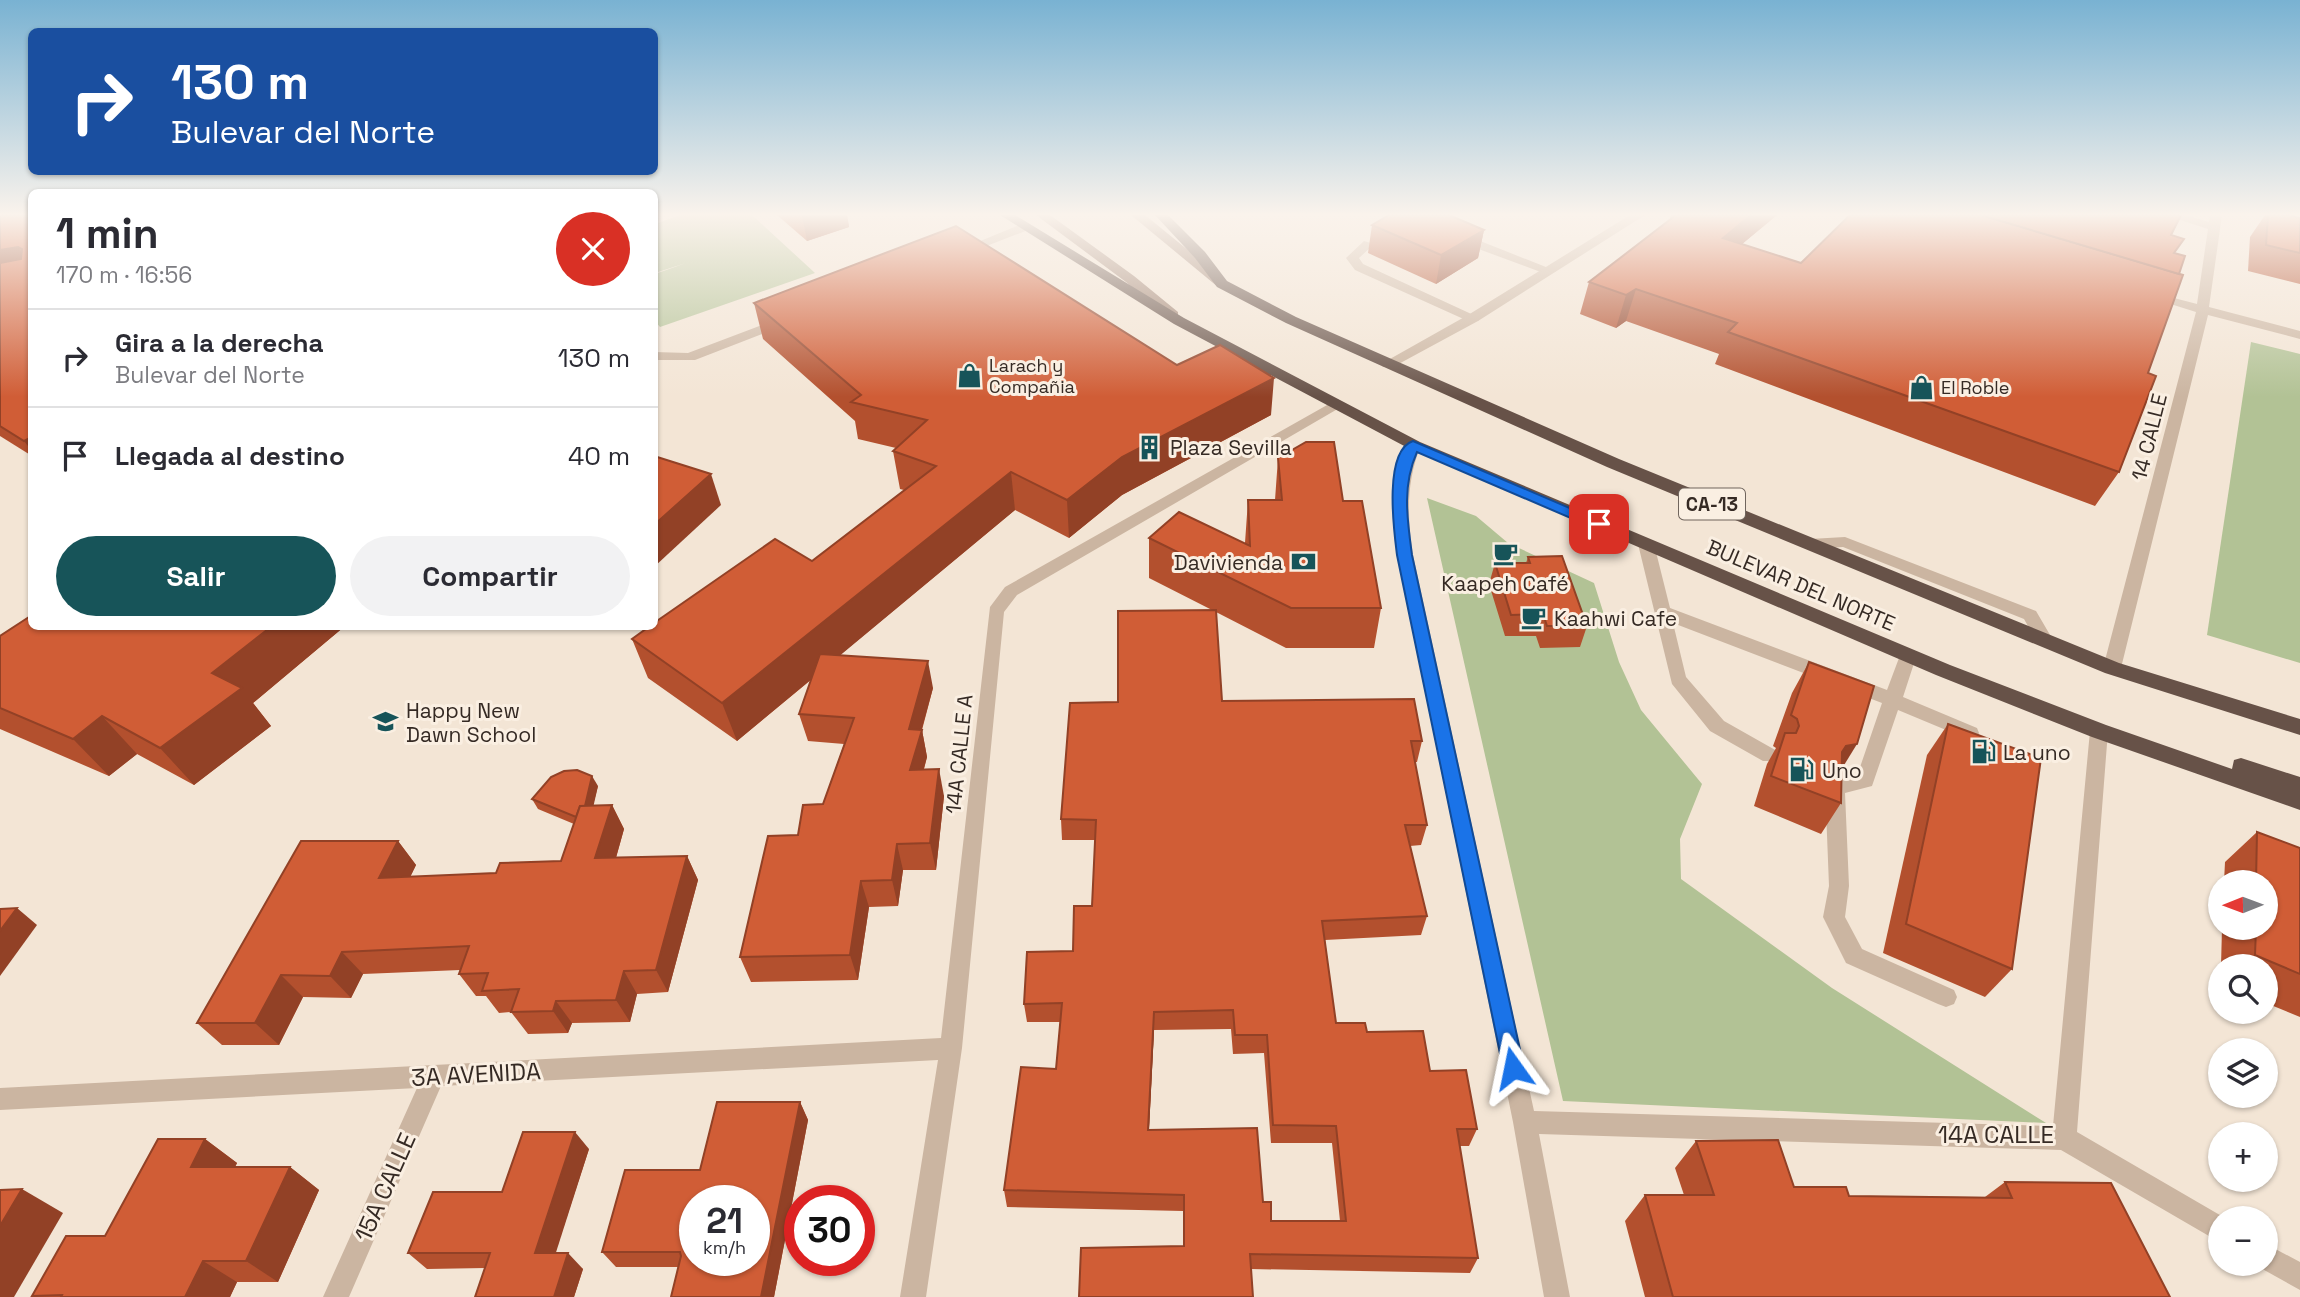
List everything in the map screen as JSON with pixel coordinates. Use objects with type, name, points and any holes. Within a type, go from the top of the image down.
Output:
[{"type":"highway","name":"BULEVAR DEL NORTE","points":[[1104,276],[1179,321],[1413,445],[1908,654],[2099,731],[2300,801]]},
{"type":"highway","name":"BULEVAR DEL NORTE","points":[[1215,276],[1222,285],[1291,320],[1613,463],[2112,668],[2300,727]]},
{"type":"highway","points":[[1908,654],[2300,786]]},
{"type":"main road","points":[[1125,276],[1179,321]]},
{"type":"main road","points":[[1210,276],[1222,285]]},
{"type":"street","points":[[1378,276],[1473,318]]},
{"type":"street","points":[[1388,364],[1473,318],[1543,276]]},
{"type":"street","name":"14 CALLE","points":[[2112,668],[2203,312],[2208,276]]},
{"type":"street","points":[[2137,292],[2203,312],[2300,335]]},
{"type":"street","points":[[658,356],[690,357],[793,317]]},
{"type":"street","name":"14A CALLE A","points":[[913,1297],[951,1048],[996,611],[1011,591],[1336,404]]},
{"type":"street","points":[[1413,445],[1402,471],[1398,507],[1405,555],[1525,1122],[1557,1297]]},
{"type":"street","points":[[1646,544],[1678,679],[1717,726],[1770,756]]},
{"type":"street","points":[[1662,612],[1893,700],[1992,744]]},
{"type":"street","points":[[1908,654],[1864,781],[1850,786],[1835,785],[1839,886],[1834,918],[1854,956],[1946,997]]},
{"type":"street","name":"14A CALLE","points":[[1525,1122],[2064,1138],[2099,731]]},
{"type":"street","name":"3A AVENIDA","points":[[0,1099],[951,1048]]},
{"type":"street","name":"15A CALLE","points":[[337,1297],[434,1076]]},
{"type":"street","points":[[2064,1138],[2208,1222]]},
{"type":"street","points":[[2278,1264],[2300,1277]]},
{"type":"green space","points":[[658,276],[808,276],[660,327]]},
{"type":"green space","points":[[2251,342],[2300,354],[2300,663],[2207,635]]},
{"type":"green space","points":[[1427,498],[1476,516],[1508,543],[1594,583],[1619,662],[1641,710],[1702,784],[1680,839],[1681,879],[1832,988],[2046,1123],[1563,1101]]},
{"type":"building","points":[[0,276],[28,276],[28,439],[24,441],[0,426]]},
{"type":"building","points":[[826,276],[1035,276],[1177,365],[1220,345],[1274,378],[1122,457],[1067,500],[1011,472],[722,703],[632,639],[644,630],[658,630],[658,620],[775,539],[812,561],[936,466],[893,451],[927,420],[851,402],[861,395],[754,303]]},
{"type":"building","points":[[1597,276],[2183,276],[2148,373],[2156,376],[2119,472],[1728,332],[1737,323],[1636,289],[1626,295],[1589,282]]},
{"type":"building","points":[[1306,442],[1334,442],[1343,501],[1362,501],[1381,608],[1291,608],[1149,538],[1179,512],[1250,546],[1248,500],[1282,500],[1278,458]]},
{"type":"building","points":[[658,457],[711,474],[658,521]]},
{"type":"building","points":[[1562,556],[1587,626],[1547,626],[1543,614],[1511,615],[1495,563],[1530,563],[1528,557]]},
{"type":"building","points":[[1216,610],[1222,701],[1414,699],[1422,741],[1411,741],[1427,825],[1405,825],[1427,916],[1322,921],[1336,1023],[1365,1023],[1367,1032],[1423,1031],[1430,1071],[1466,1070],[1477,1129],[1457,1129],[1478,1258],[1250,1254],[1253,1297],[1079,1297],[1081,1248],[1184,1246],[1184,1195],[1004,1190],[1021,1067],[1056,1069],[1062,1003],[1024,1004],[1027,952],[1073,951],[1074,906],[1092,906],[1096,820],[1061,819],[1070,703],[1118,702],[1118,611]],"holes":[[[1233,1010],[1235,1035],[1267,1035],[1273,1125],[1336,1126],[1346,1221],[1271,1221],[1271,1202],[1263,1202],[1257,1128],[1148,1130],[1154,1012]]]},
{"type":"building","points":[[28,618],[28,630],[267,630],[212,673],[242,688],[160,748],[102,716],[73,739],[0,708],[0,636]]},
{"type":"building","points":[[820,654],[928,661],[909,729],[922,730],[910,770],[939,769],[930,843],[897,844],[892,880],[861,881],[850,955],[740,957],[768,836],[798,835],[803,805],[823,804],[854,718],[799,714]]},
{"type":"building","name":"Uno","points":[[1809,662],[1874,686],[1857,744],[1846,746],[1842,752],[1841,803],[1771,776],[1785,733],[1796,733],[1799,726],[1797,719],[1791,715]]},
{"type":"building","points":[[1948,724],[2041,758],[2012,969],[1906,924]]},
{"type":"building","points":[[577,770],[592,776],[585,806],[580,806],[576,817],[532,799],[551,777],[564,771]]},
{"type":"building","points":[[612,805],[595,858],[687,856],[656,970],[624,971],[616,1000],[556,1001],[553,1011],[511,1012],[519,989],[482,991],[488,973],[459,974],[469,946],[342,952],[330,976],[281,975],[255,1023],[197,1023],[301,841],[398,841],[379,878],[496,873],[500,863],[561,861],[580,806]]},
{"type":"building","points":[[2257,832],[2300,848],[2300,974],[2278,965],[2278,954],[2255,954],[2256,940],[2278,940],[2278,870],[2256,870]]},
{"type":"building","points":[[17,908],[0,931],[0,909]]},
{"type":"building","points":[[717,1102],[800,1102],[770,1252],[770,1185],[679,1185],[679,1252],[602,1252],[625,1170],[700,1170]]},
{"type":"building","points":[[523,1132],[575,1132],[535,1253],[568,1253],[554,1297],[475,1297],[490,1253],[408,1253],[433,1192],[502,1192]]},
{"type":"building","points":[[158,1139],[205,1139],[191,1167],[290,1167],[246,1261],[203,1261],[185,1297],[32,1296],[66,1236],[105,1236]]},
{"type":"building","points":[[1778,1140],[1794,1187],[1846,1187],[1849,1196],[2012,1198],[2005,1182],[2111,1183],[2170,1297],[1673,1297],[1645,1195],[1714,1195],[1696,1141]]},
{"type":"building","points":[[22,1189],[0,1226],[0,1190]]},
{"type":"building","points":[[679,1264],[679,1276],[765,1276],[761,1297],[671,1297]]},
{"type":"place","name":"Larach y Compañia","points":[[969,375]]},
{"type":"place","name":"El Roble","points":[[1921,387]]},
{"type":"place","name":"Plaza Sevilla","points":[[1150,447]]},
{"type":"place","name":"Kaapeh Café","points":[[1505,554]]},
{"type":"place","name":"Davivienda","points":[[1303,562]]},
{"type":"place","name":"Kaahwi Cafe","points":[[1534,618]]},
{"type":"place","name":"Happy New Dawn School","points":[[386,722]]},
{"type":"place","name":"La uno","points":[[1983,752]]},
{"type":"place","name":"Uno","points":[[1802,770]]},
{"type":"route","points":[[1513,1068],[1405,555],[1398,507],[1402,471],[1413,445],[1599,524]]}]
